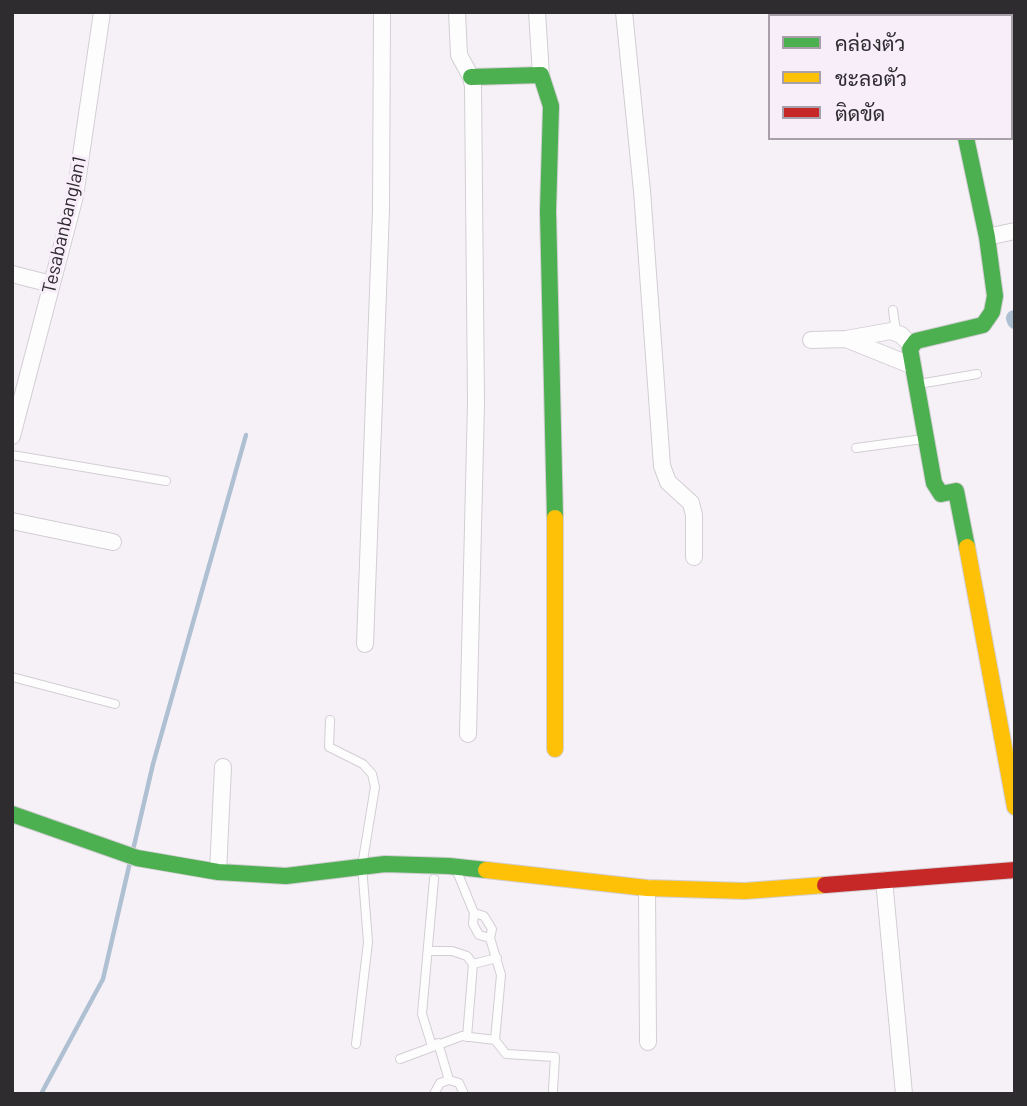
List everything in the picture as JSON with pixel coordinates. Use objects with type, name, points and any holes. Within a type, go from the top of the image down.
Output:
[{"type":"street","name":"Tesabanbanglan1","points":[[12,436],[75,196],[102,12]]},
{"type":"street","points":[[365,644],[381,224],[383,12]]},
{"type":"street","points":[[457,12],[459,55],[471,77],[476,403],[468,734]]},
{"type":"street","points":[[537,12],[541,75],[551,106],[548,211],[555,490],[555,749]]},
{"type":"street","points":[[624,12],[642,191],[662,466],[668,482],[691,503],[694,515],[694,557]]},
{"type":"street","points":[[471,77],[541,75]]},
{"type":"street","points":[[811,340],[846,339],[896,332],[914,343],[983,325],[992,312],[995,296],[987,237],[966,140]]},
{"type":"street","points":[[987,237],[1015,231]]},
{"type":"street","points":[[12,274],[51,284]]},
{"type":"street","points":[[846,339],[913,366]]},
{"type":"street","points":[[914,343],[913,366],[934,483],[941,494],[956,491],[1015,807]]},
{"type":"street","points":[[12,521],[113,542]]},
{"type":"street","points":[[218,872],[223,767]]},
{"type":"street","points":[[12,814],[136,858],[218,872],[286,876],[385,864],[455,866],[647,888],[745,891],[1015,870]]},
{"type":"street","points":[[884,880],[904,1094]]},
{"type":"street","points":[[647,888],[648,1042]]},
{"type":"lane","points":[[892,310],[896,332]]},
{"type":"lane","points":[[916,385],[978,374]]},
{"type":"lane","points":[[856,448],[926,439]]},
{"type":"lane","points":[[12,454],[166,481]]},
{"type":"lane","points":[[12,677],[115,704]]},
{"type":"lane","points":[[330,720],[329,747],[363,764],[372,775],[375,787],[362,866],[368,942],[356,1044]]},
{"type":"lane","points":[[455,866],[474,913],[473,924],[479,935],[490,938]]},
{"type":"lane","points":[[434,878],[422,1014],[449,1080]]},
{"type":"lane","points":[[474,913],[484,916],[492,929],[490,938],[502,975],[495,1040],[506,1054],[555,1058],[553,1090]]},
{"type":"lane","points":[[428,951],[452,951],[467,956],[473,964],[467,1037]]},
{"type":"lane","points":[[473,964],[497,958]]},
{"type":"lane","points":[[400,1059],[462,1036],[495,1040]]},
{"type":"lane","points":[[435,1094],[440,1083],[449,1080],[458,1083],[464,1094]]},
{"type":"waterway","points":[[133,850],[153,764],[246,435]]},
{"type":"waterway","points":[[41,1094],[103,979],[130,862]]},
{"type":"traffic: fast","points":[[471,77],[541,75],[551,106],[548,211],[555,518]]},
{"type":"traffic: fast","points":[[966,140],[987,237],[995,296],[992,312],[983,325],[916,341],[910,349],[934,483],[941,494],[956,491],[967,547]]},
{"type":"traffic: fast","points":[[12,814],[137,858],[218,872],[286,876],[385,864],[486,870]]},
{"type":"traffic: slow","points":[[555,518],[555,749]]},
{"type":"traffic: slow","points":[[967,547],[1015,807]]},
{"type":"traffic: slow","points":[[486,870],[647,888],[745,891],[825,885]]},
{"type":"traffic: jam","points":[[825,885],[1015,870]]}]
